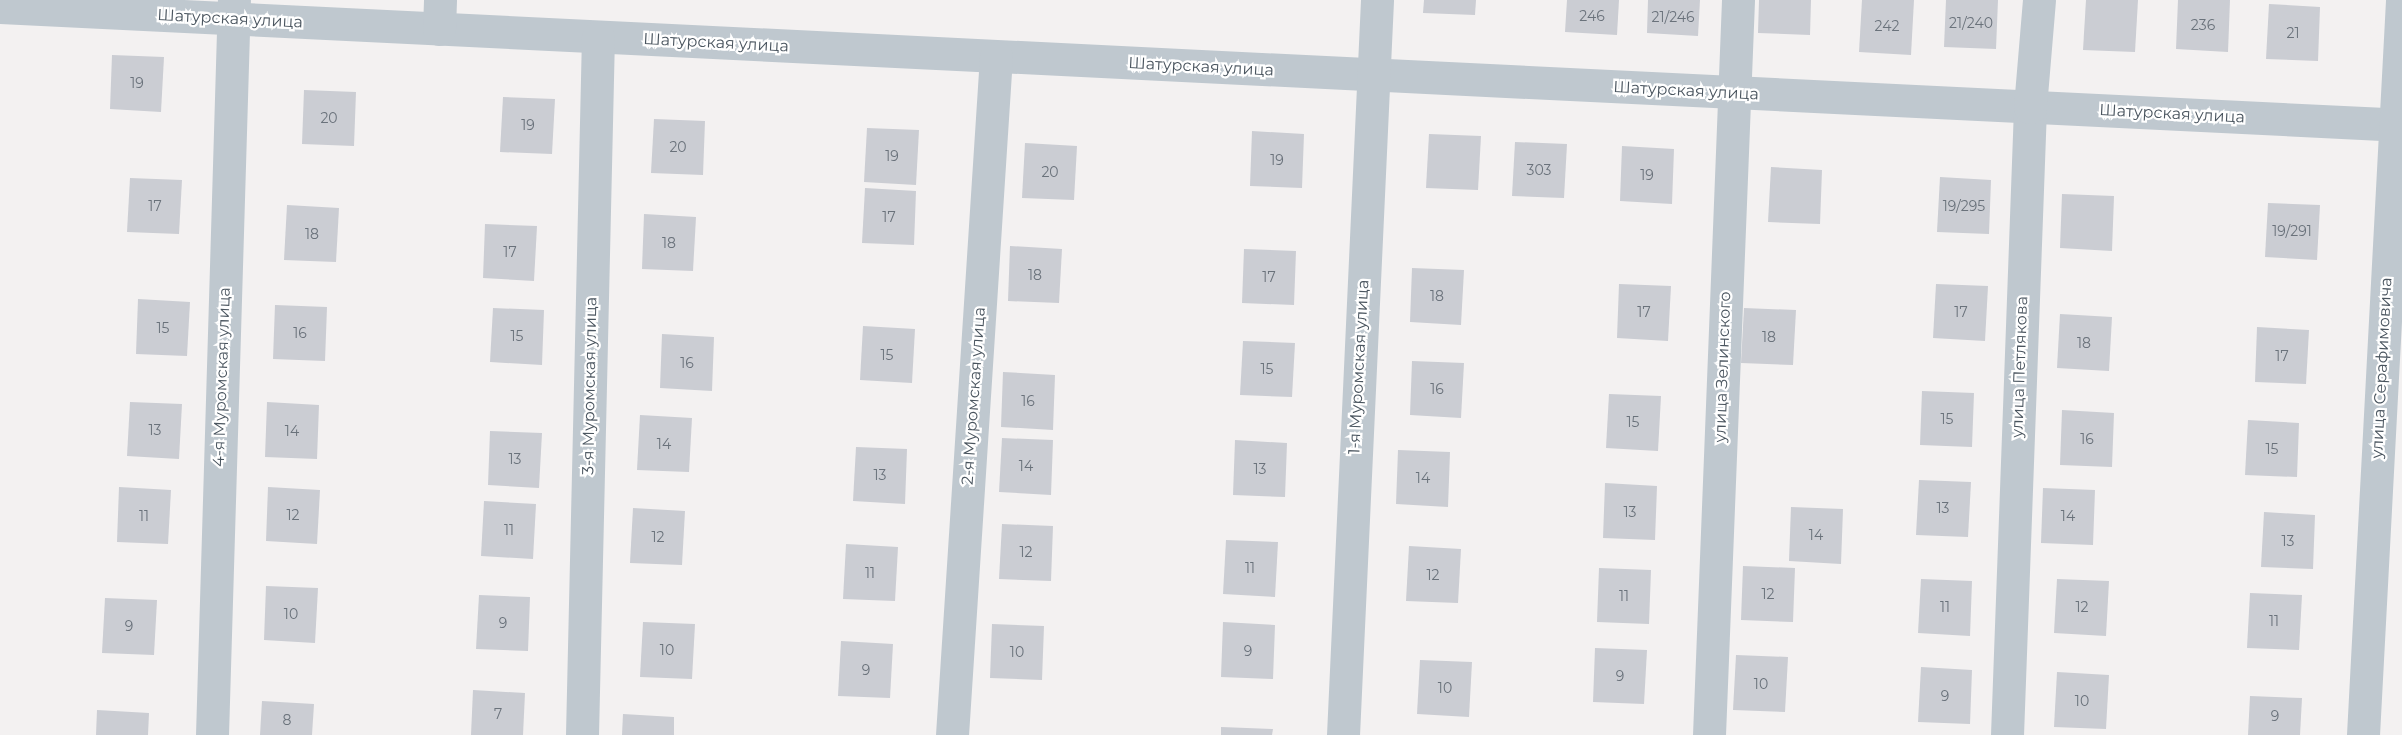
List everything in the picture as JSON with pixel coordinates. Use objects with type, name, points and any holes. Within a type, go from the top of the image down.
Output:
[{"type":"street","name":"1-я Муромская улица","points":[[1343,735],[1377,0]]},
{"type":"street","name":"улица Зелинского","points":[[1709,735],[1738,0]]},
{"type":"street","name":"улица Петлякова","points":[[2007,735],[2030,107],[2038,0]]},
{"type":"street","name":"улица Серафимовича","points":[[2363,735],[2399,125],[2402,0]]},
{"type":"street","name":"Шатурская улица","points":[[0,7],[440,15],[598,38],[2399,125]]},
{"type":"street","name":"4-я Муромская улица","points":[[212,735],[233,10]]},
{"type":"street","name":"3-я Муромская улица","points":[[582,735],[598,38]]},
{"type":"street","name":"2-я Муромская улица","points":[[952,735],[996,57]]},
{"type":"building","points":[[1424,0],[1476,0],[1475,15],[1423,13]]},
{"type":"building","points":[[1567,0],[1619,0],[1617,35],[1565,32]]},
{"type":"building","points":[[1648,0],[1700,0],[1698,36],[1647,33]]},
{"type":"building","points":[[1759,0],[1811,0],[1810,35],[1758,33]]},
{"type":"building","points":[[1862,0],[1914,0],[1911,55],[1859,52]]},
{"type":"building","points":[[1946,0],[1998,0],[1996,49],[1944,47]]},
{"type":"building","points":[[2086,0],[2138,0],[2135,52],[2083,50]]},
{"type":"building","points":[[2178,0],[2230,0],[2228,52],[2176,49]]},
{"type":"building","points":[[2269,4],[2320,7],[2318,61],[2266,59]]},
{"type":"building","points":[[112,55],[164,57],[161,112],[110,109]]},
{"type":"building","points":[[304,90],[356,92],[354,146],[302,144]]},
{"type":"building","points":[[503,97],[555,99],[552,154],[500,152]]},
{"type":"building","points":[[654,119],[705,121],[703,175],[651,173]]},
{"type":"building","points":[[867,128],[919,130],[916,185],[864,182]]},
{"type":"building","points":[[1252,131],[1304,134],[1302,188],[1250,186]]},
{"type":"building","points":[[1429,134],[1481,136],[1478,190],[1426,188]]},
{"type":"building","points":[[1515,142],[1567,144],[1564,198],[1512,196]]},
{"type":"building","points":[[1025,143],[1077,146],[1074,200],[1022,198]]},
{"type":"building","points":[[1622,146],[1674,149],[1672,204],[1620,201]]},
{"type":"building","points":[[1771,167],[1822,170],[1820,224],[1768,222]]},
{"type":"building","points":[[1940,177],[1991,180],[1989,234],[1937,232]]},
{"type":"building","points":[[130,178],[182,180],[179,234],[127,232]]},
{"type":"building","points":[[865,188],[916,191],[914,245],[862,243]]},
{"type":"building","points":[[2062,194],[2114,196],[2112,251],[2060,248]]},
{"type":"building","points":[[2268,203],[2320,205],[2317,260],[2265,257]]},
{"type":"building","points":[[287,205],[339,208],[336,262],[284,260]]},
{"type":"building","points":[[644,214],[696,217],[693,271],[642,269]]},
{"type":"building","points":[[485,224],[537,226],[534,281],[483,278]]},
{"type":"building","points":[[1010,246],[1062,249],[1059,303],[1008,301]]},
{"type":"building","points":[[1244,249],[1296,251],[1294,305],[1242,303]]},
{"type":"building","points":[[1412,268],[1464,270],[1461,325],[1410,322]]},
{"type":"building","points":[[1619,284],[1671,286],[1668,341],[1617,338]]},
{"type":"building","points":[[1936,284],[1988,286],[1985,341],[1933,338]]},
{"type":"building","points":[[138,299],[190,302],[187,356],[136,354]]},
{"type":"building","points":[[275,305],[327,307],[325,361],[273,359]]},
{"type":"building","points":[[493,308],[544,310],[542,365],[490,362]]},
{"type":"building","points":[[1744,308],[1796,310],[1793,365],[1741,363]]},
{"type":"building","points":[[2060,314],[2112,317],[2109,371],[2057,368]]},
{"type":"building","points":[[863,326],[915,329],[912,383],[860,380]]},
{"type":"building","points":[[2257,327],[2309,330],[2306,384],[2255,382]]},
{"type":"building","points":[[662,334],[714,337],[712,391],[660,388]]},
{"type":"building","points":[[1243,341],[1295,343],[1292,397],[1240,395]]},
{"type":"building","points":[[1412,361],[1464,363],[1461,418],[1410,415]]},
{"type":"building","points":[[1003,372],[1055,375],[1053,430],[1001,427]]},
{"type":"building","points":[[1922,391],[1974,393],[1972,447],[1920,445]]},
{"type":"building","points":[[1609,394],[1661,396],[1658,451],[1606,448]]},
{"type":"building","points":[[130,402],[182,404],[179,459],[127,456]]},
{"type":"building","points":[[267,402],[319,405],[317,459],[265,457]]},
{"type":"building","points":[[2062,410],[2114,413],[2112,467],[2060,465]]},
{"type":"building","points":[[640,415],[692,418],[689,472],[637,470]]},
{"type":"building","points":[[2248,420],[2299,423],[2297,477],[2245,475]]},
{"type":"building","points":[[490,431],[542,433],[539,488],[488,485]]},
{"type":"building","points":[[1002,438],[1053,440],[1051,495],[999,492]]},
{"type":"building","points":[[1235,440],[1287,443],[1285,497],[1233,495]]},
{"type":"building","points":[[856,447],[907,449],[905,504],[853,501]]},
{"type":"building","points":[[1398,450],[1450,452],[1448,507],[1396,504]]},
{"type":"building","points":[[1919,480],[1971,482],[1968,537],[1916,535]]},
{"type":"building","points":[[1605,483],[1657,486],[1655,540],[1603,538]]},
{"type":"building","points":[[119,487],[171,490],[168,544],[117,542]]},
{"type":"building","points":[[268,487],[320,490],[317,544],[266,541]]},
{"type":"building","points":[[2043,488],[2095,490],[2093,545],[2041,543]]},
{"type":"building","points":[[484,501],[536,504],[533,559],[481,556]]},
{"type":"building","points":[[1791,507],[1843,509],[1841,564],[1789,561]]},
{"type":"building","points":[[633,508],[685,511],[682,565],[630,563]]},
{"type":"building","points":[[2264,512],[2315,515],[2313,569],[2261,567]]},
{"type":"building","points":[[1002,524],[1053,526],[1051,581],[999,579]]},
{"type":"building","points":[[1226,540],[1278,542],[1275,597],[1223,594]]},
{"type":"building","points":[[846,544],[898,547],[895,601],[843,599]]},
{"type":"building","points":[[1409,546],[1461,549],[1458,603],[1406,601]]},
{"type":"building","points":[[1743,566],[1795,568],[1793,622],[1741,620]]},
{"type":"building","points":[[1599,568],[1651,570],[1649,624],[1597,622]]},
{"type":"building","points":[[1921,579],[1972,581],[1970,636],[1918,633]]},
{"type":"building","points":[[2057,579],[2109,581],[2106,636],[2054,633]]},
{"type":"building","points":[[266,586],[318,588],[315,643],[264,640]]},
{"type":"building","points":[[2250,593],[2302,595],[2299,650],[2247,648]]},
{"type":"building","points":[[479,595],[530,597],[528,651],[476,649]]},
{"type":"building","points":[[105,598],[157,600],[154,655],[102,653]]},
{"type":"building","points":[[643,622],[695,624],[692,679],[640,677]]},
{"type":"building","points":[[1223,622],[1275,625],[1273,679],[1221,677]]},
{"type":"building","points":[[992,624],[1044,626],[1042,680],[990,678]]},
{"type":"building","points":[[841,641],[893,644],[890,698],[838,696]]},
{"type":"building","points":[[1595,648],[1647,650],[1644,704],[1593,702]]},
{"type":"building","points":[[1736,655],[1788,657],[1785,712],[1733,710]]},
{"type":"building","points":[[1420,660],[1472,662],[1469,717],[1417,714]]},
{"type":"building","points":[[1921,667],[1972,670],[1970,724],[1918,722]]},
{"type":"building","points":[[2057,672],[2109,675],[2106,729],[2054,727]]},
{"type":"building","points":[[473,690],[525,693],[523,735],[471,735]]},
{"type":"building","points":[[2250,696],[2302,698],[2300,735],[2248,735]]},
{"type":"building","points":[[262,701],[314,704],[312,735],[260,735]]},
{"type":"building","points":[[97,710],[149,713],[148,735],[96,735]]},
{"type":"building","points":[[623,714],[674,717],[674,735],[622,735]]},
{"type":"building","points":[[1221,727],[1273,729],[1272,735],[1221,735]]}]
